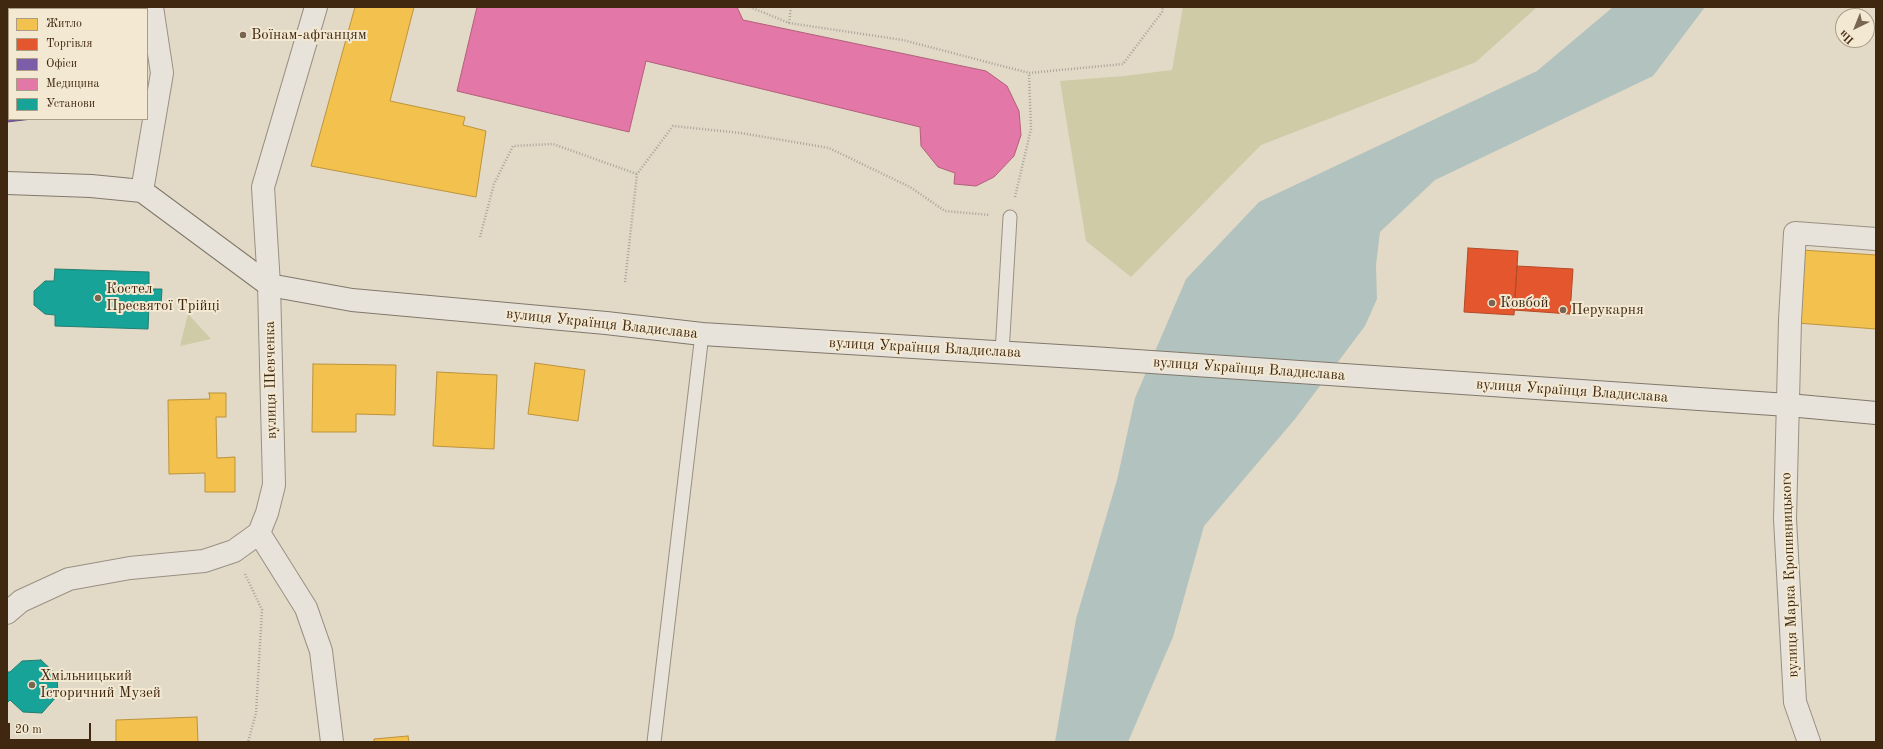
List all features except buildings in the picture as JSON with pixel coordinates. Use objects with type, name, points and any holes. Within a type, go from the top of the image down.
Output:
[{"type":"main road","points":[[142,192],[162,73],[152,7]]},
{"type":"main road","name":"вулиця Шевченка","points":[[259,533],[267,513],[274,485],[269,285],[263,187],[316,7]]},
{"type":"main road","name":"вулиця Українця Владислава","points":[[7,183],[91,186],[142,192],[269,285],[352,300],[606,323],[702,334],[1092,358],[1876,413]]},
{"type":"main road","name":"вулиця Марка Кропивницького","points":[[1809,742],[1795,702],[1785,519],[1795,233],[1876,239]]},
{"type":"main road","points":[[7,613],[21,601],[69,579],[130,568],[204,561],[234,551],[259,533],[306,608],[321,651],[332,742]]},
{"type":"lane","points":[[1002,353],[1010,217]]},
{"type":"lane","points":[[654,742],[702,334]]},
{"type":"path","points":[[750,7],[789,23],[903,40],[1029,73],[1123,64],[1162,12],[1163,7]]},
{"type":"path","points":[[789,23],[791,7]]},
{"type":"path","points":[[625,282],[637,174],[673,126],[741,133],[830,148],[910,187],[945,211],[1010,217],[1031,129],[1029,73]]},
{"type":"path","points":[[480,237],[494,184],[514,146],[553,144],[637,174]]},
{"type":"path","points":[[234,551],[262,610],[256,713],[248,742]]},
{"type":"shaded area","points":[[1183,7],[1537,7],[1476,62],[1261,145],[1131,277],[1086,241],[1060,81],[1124,76],[1172,70]]},
{"type":"shaded area","points":[[1613,7],[1705,7],[1653,76],[1435,180],[1380,232],[1376,265],[1377,299],[1365,326],[1295,419],[1204,526],[1173,637],[1128,742],[1055,742],[1076,619],[1117,480],[1135,398],[1186,279],[1259,202],[1537,71]]},
{"type":"shaded area","points":[[188,314],[211,339],[180,346]]},
{"type":"place","name":"Воїнам-афганцям","points":[[243,35]]},
{"type":"place","name":"Костел Пресвятої Трійці","points":[[98,298]]},
{"type":"place","name":"Ковбой","points":[[1492,303]]},
{"type":"place","name":"Перукарня","points":[[1563,310]]},
{"type":"place","name":"Хмільницький Історичний Музей","points":[[32,685]]}]
